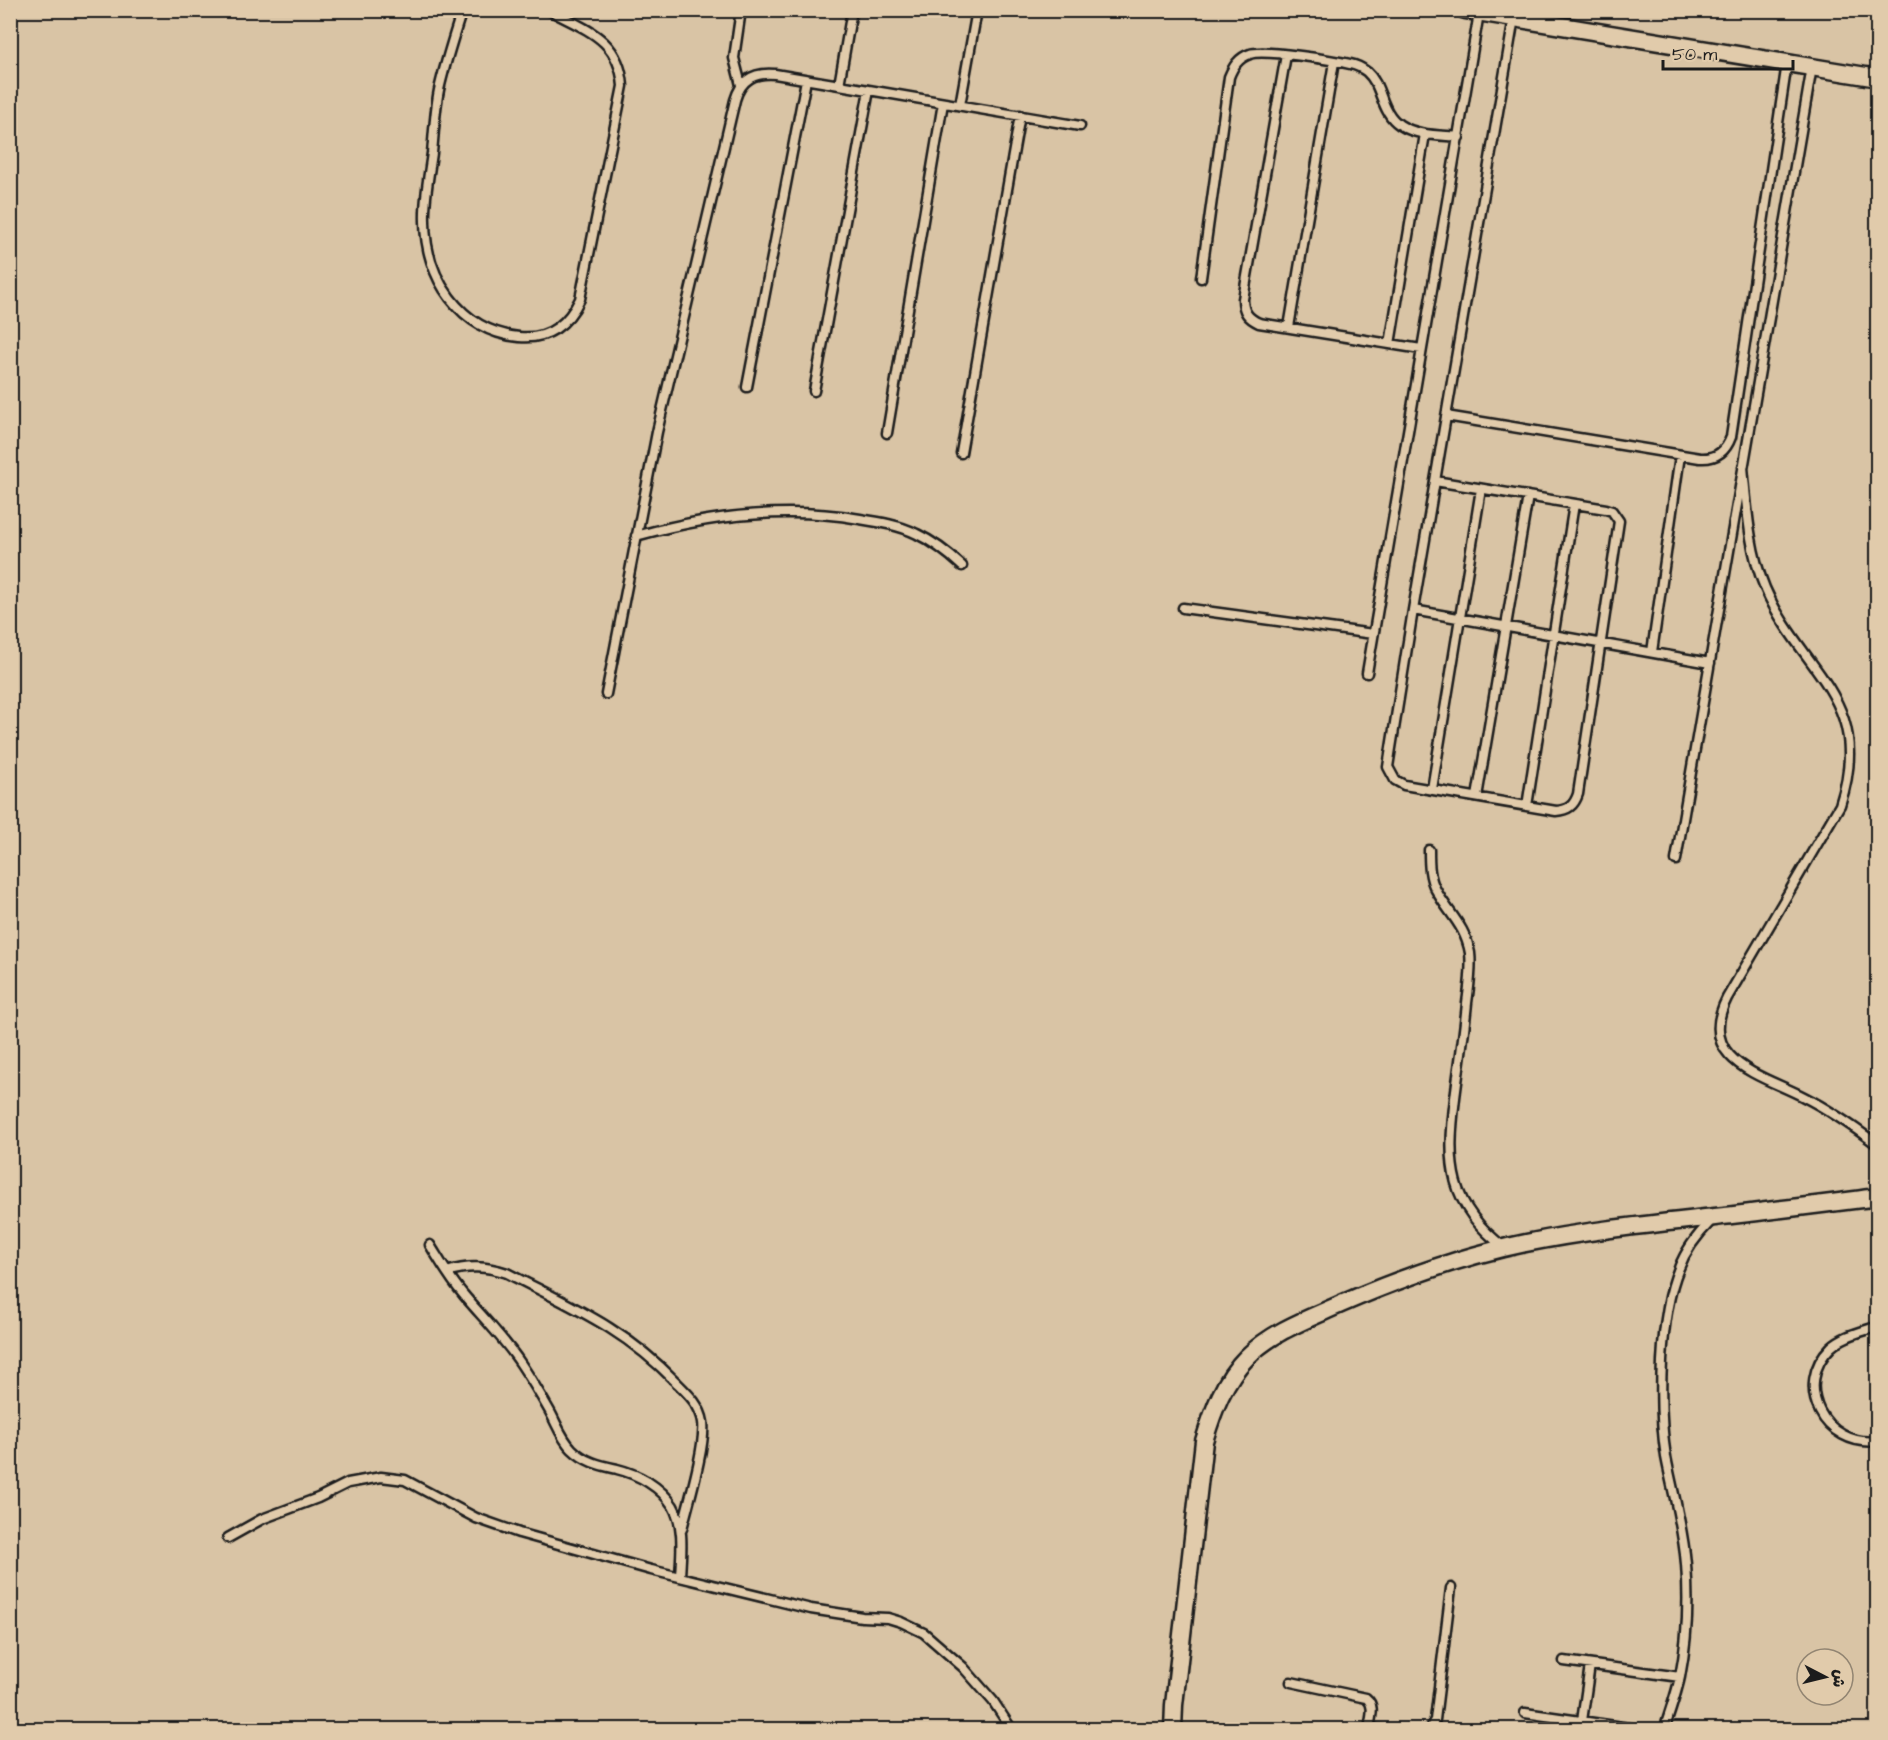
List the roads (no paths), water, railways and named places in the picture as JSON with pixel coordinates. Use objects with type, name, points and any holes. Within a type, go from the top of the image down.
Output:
[{"type":"street","points":[[1472,12],[1878,78]]},
{"type":"street","points":[[1173,1730],[1204,1441],[1219,1398],[1236,1368],[1257,1347],[1283,1330],[1380,1286],[1505,1248],[1570,1234],[1878,1197]]},
{"type":"lane","points":[[462,10],[439,91],[424,220],[429,256],[435,273],[447,294],[462,312],[472,321],[495,332],[518,337],[548,334],[558,328],[568,320],[580,299],[623,86],[619,62],[608,44],[600,37],[549,10]]},
{"type":"lane","points":[[741,10],[734,58],[741,86]]},
{"type":"lane","points":[[839,85],[852,10]]},
{"type":"lane","points":[[960,105],[977,10]]},
{"type":"lane","points":[[1367,673],[1459,137],[1472,12]]},
{"type":"lane","points":[[1435,481],[1606,508],[1612,511],[1619,521],[1602,644],[1576,801],[1564,810],[1527,806],[1399,783],[1392,776],[1388,767],[1413,610],[1446,416],[1514,18]]},
{"type":"lane","points":[[1201,278],[1229,77],[1237,62],[1252,53],[1260,52],[1350,64],[1366,71],[1377,85],[1390,116],[1400,125],[1425,134],[1459,137]]},
{"type":"lane","points":[[1286,55],[1243,299],[1246,314],[1252,320],[1421,349]]},
{"type":"lane","points":[[1289,327],[1334,62]]},
{"type":"lane","points":[[1446,416],[1707,458],[1714,457],[1725,449],[1731,437],[1786,63]]},
{"type":"lane","points":[[1676,860],[1812,67]]},
{"type":"lane","points":[[606,694],[657,432],[732,111],[741,86],[753,76],[775,74],[1080,126]]},
{"type":"lane","points":[[747,387],[806,80]]},
{"type":"lane","points":[[814,391],[869,90]]},
{"type":"lane","points":[[887,433],[943,103]]},
{"type":"lane","points":[[961,453],[1020,116]]},
{"type":"lane","points":[[1390,344],[1425,134]]},
{"type":"lane","points":[[1652,652],[1680,454]]},
{"type":"lane","points":[[1743,467],[1751,542],[1765,588],[1788,629],[1834,694],[1845,723],[1849,762],[1845,788],[1832,821],[1722,1007],[1719,1016],[1720,1037],[1727,1053],[1739,1066],[1806,1098],[1834,1114],[1878,1145]]},
{"type":"lane","points":[[1432,789],[1481,489]]},
{"type":"lane","points":[[1477,797],[1527,496]]},
{"type":"lane","points":[[1527,806],[1574,504]]},
{"type":"lane","points":[[636,536],[705,519],[763,513],[845,516],[898,527],[933,542],[962,566]]},
{"type":"lane","points":[[1183,608],[1373,634]]},
{"type":"lane","points":[[1413,610],[1710,663]]},
{"type":"lane","points":[[1429,850],[1431,876],[1435,888],[1460,925],[1468,943],[1470,955],[1451,1133],[1450,1156],[1454,1178],[1460,1195],[1479,1225],[1505,1248]]},
{"type":"lane","points":[[1664,1730],[1680,1677],[1686,1615],[1686,1565],[1679,1512],[1662,1426],[1662,1373],[1666,1325],[1674,1282],[1686,1253],[1694,1240],[1715,1217]]},
{"type":"lane","points":[[429,1245],[462,1293],[520,1362],[541,1395],[563,1439],[571,1448],[592,1463],[630,1473],[653,1486],[672,1505],[678,1518],[681,1534]]},
{"type":"lane","points":[[447,1272],[468,1267],[493,1269],[507,1273],[596,1318],[635,1344],[689,1395],[700,1411],[703,1431],[681,1534],[680,1577]]},
{"type":"lane","points":[[1878,1326],[1842,1339],[1833,1346],[1819,1364],[1814,1387],[1819,1410],[1831,1427],[1848,1438],[1869,1442],[1878,1441]]},
{"type":"lane","points":[[228,1538],[262,1519],[318,1498],[348,1483],[370,1478],[405,1480],[453,1507],[497,1526],[680,1577],[811,1609],[862,1617],[888,1618],[913,1627],[934,1641],[980,1684],[1012,1730]]},
{"type":"lane","points":[[1429,1730],[1435,1720],[1451,1588]]},
{"type":"lane","points":[[1564,1661],[1680,1677]]},
{"type":"lane","points":[[1582,1721],[1590,1665]]},
{"type":"lane","points":[[1291,1682],[1370,1700],[1372,1708],[1369,1729],[1384,1730]]},
{"type":"lane","points":[[1525,1713],[1643,1730]]}]
